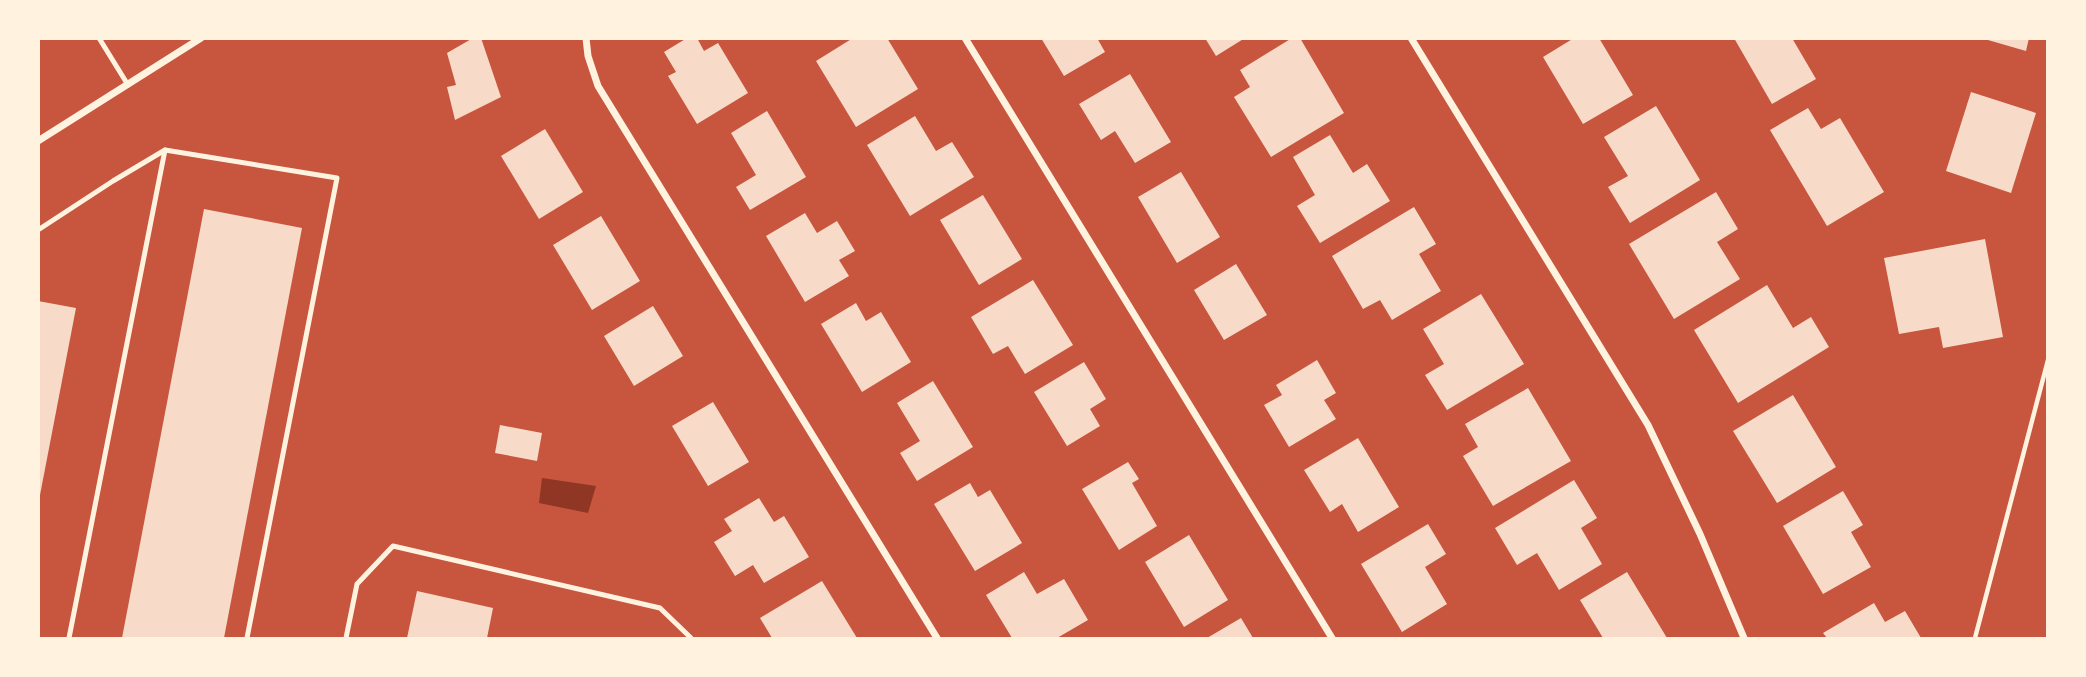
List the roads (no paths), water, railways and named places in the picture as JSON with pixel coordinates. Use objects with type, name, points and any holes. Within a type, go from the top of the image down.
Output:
[{"type":"street","points":[[38,141],[201,38]]},
{"type":"street","points":[[586,38],[588,56],[598,86],[937,639]]},
{"type":"street","points":[[965,38],[1332,639]]},
{"type":"street","points":[[1411,38],[1648,425],[1700,534],[1744,639]]},
{"type":"lane","points":[[99,38],[128,85]]},
{"type":"lane","points":[[38,230],[113,180],[165,150],[337,178],[247,639]]},
{"type":"lane","points":[[69,639],[165,150]]},
{"type":"lane","points":[[346,639],[357,584],[393,546],[660,608],[691,639]]}]
